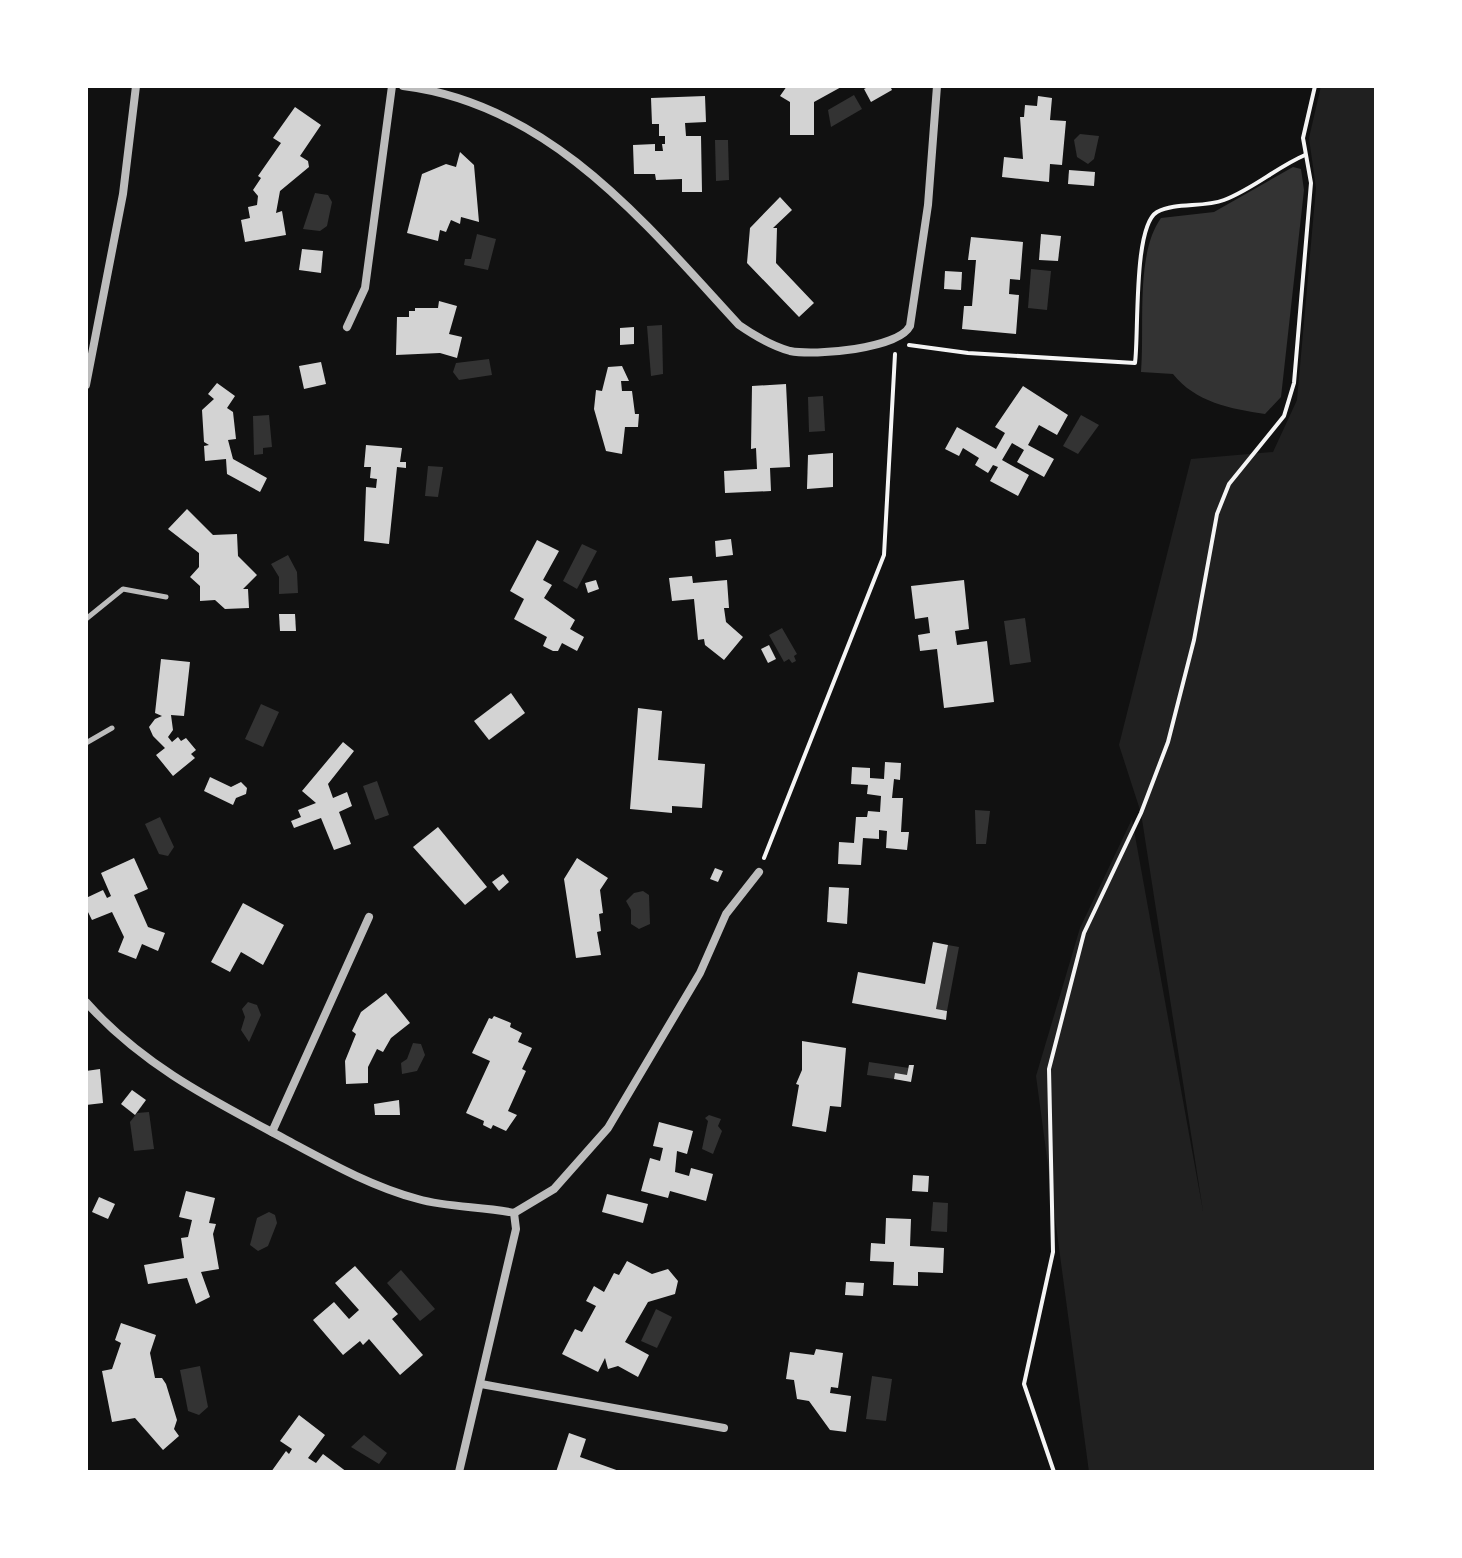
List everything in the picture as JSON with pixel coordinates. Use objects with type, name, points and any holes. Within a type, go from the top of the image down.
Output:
[{"type":"street","points":[[86,385],[123,194],[136,86]]},
{"type":"street","points":[[347,327],[365,288],[392,86]]},
{"type":"street","points":[[403,86],[435,90],[473,103],[554,143],[621,201],[739,325],[763,341],[793,351],[822,351],[900,339],[914,315],[937,86]]},
{"type":"street","points":[[86,1002],[129,1046],[159,1069],[379,1187],[421,1200],[514,1213],[554,1189],[608,1128],[700,973],[726,914],[759,872]]},
{"type":"street","points":[[272,1132],[369,917]]},
{"type":"street","points":[[459,1472],[516,1229],[514,1213]]},
{"type":"street","points":[[481,1384],[724,1428]]},
{"type":"lane","points":[[86,619],[123,589],[166,597]]},
{"type":"lane","points":[[86,743],[112,728]]},
{"type":"path","points":[[1054,1472],[1024,1384],[1053,1252],[1052,1056],[1084,933],[1141,813],[1168,742],[1194,640],[1217,514],[1229,484],[1262,448],[1284,416],[1294,383],[1311,183],[1303,138],[1315,86]]},
{"type":"path","points":[[900,339],[911,348],[1135,363],[1141,257],[1145,228],[1154,213],[1169,208],[1207,207],[1233,197],[1305,155]]},
{"type":"path","points":[[759,872],[884,555],[900,339]]},
{"type":"shaded area","points":[[1321,86],[1376,86],[1376,1472],[1089,1472],[1036,1076],[1080,928],[1132,819],[1203,1211],[1141,813],[1119,745],[1191,459],[1273,452],[1297,400],[1316,188],[1309,138]]},
{"type":"shaded area","points":[[854,95],[862,109],[831,127],[828,110]]},
{"type":"shaded area","points":[[1080,134],[1099,136],[1094,159],[1088,164],[1077,157],[1074,140]]},
{"type":"shaded area","points":[[715,140],[728,140],[729,180],[716,181]]},
{"type":"shaded area","points":[[1293,167],[1301,169],[1304,190],[1281,397],[1265,414],[1252,412],[1203,398],[1173,374],[1141,372],[1144,271],[1147,251],[1161,218],[1214,212]]},
{"type":"shaded area","points":[[315,193],[328,195],[332,202],[327,226],[320,231],[303,229]]},
{"type":"shaded area","points":[[477,234],[496,239],[488,270],[464,265],[465,259],[471,259]]},
{"type":"shaded area","points":[[1031,269],[1051,271],[1047,310],[1028,308]]},
{"type":"shaded area","points":[[662,325],[663,374],[651,376],[647,326]]},
{"type":"shaded area","points":[[489,359],[492,375],[459,380],[453,372],[456,363]]},
{"type":"shaded area","points":[[823,396],[825,431],[809,432],[808,397]]},
{"type":"shaded area","points":[[269,415],[272,447],[263,448],[263,454],[254,455],[253,416]]},
{"type":"shaded area","points":[[1081,415],[1099,425],[1078,454],[1063,446]]},
{"type":"shaded area","points":[[428,466],[443,467],[438,497],[425,496]]},
{"type":"shaded area","points":[[582,544],[597,551],[577,589],[563,581]]},
{"type":"shaded area","points":[[288,555],[297,572],[298,593],[279,594],[279,577],[271,564]]},
{"type":"shaded area","points":[[1025,618],[1031,662],[1010,665],[1004,621]]},
{"type":"shaded area","points":[[782,628],[797,654],[794,656],[796,661],[792,663],[789,659],[784,662],[769,635]]},
{"type":"shaded area","points":[[261,704],[279,712],[263,747],[245,739]]},
{"type":"shaded area","points":[[377,781],[389,815],[375,820],[363,786]]},
{"type":"shaded area","points":[[975,810],[990,811],[986,844],[976,844]]},
{"type":"shaded area","points":[[160,817],[174,847],[168,856],[159,854],[145,824]]},
{"type":"shaded area","points":[[643,891],[649,895],[650,924],[639,929],[631,924],[631,910],[626,901],[634,893]]},
{"type":"shaded area","points":[[948,945],[959,947],[947,1011],[936,1009]]},
{"type":"shaded area","points":[[248,1002],[257,1005],[261,1015],[249,1042],[241,1030],[245,1017],[242,1009]]},
{"type":"shaded area","points":[[413,1043],[421,1044],[425,1055],[417,1071],[402,1074],[401,1063],[407,1059]]},
{"type":"shaded area","points":[[869,1062],[909,1068],[908,1081],[867,1075]]},
{"type":"shaded area","points":[[149,1112],[154,1149],[134,1151],[130,1122],[137,1113]]},
{"type":"shaded area","points":[[709,1115],[721,1119],[718,1126],[722,1131],[713,1154],[702,1149],[708,1121],[705,1118]]},
{"type":"shaded area","points":[[933,1202],[948,1203],[947,1232],[931,1231]]},
{"type":"shaded area","points":[[269,1212],[275,1215],[277,1223],[268,1246],[258,1251],[250,1245],[257,1218]]},
{"type":"shaded area","points":[[401,1270],[435,1309],[420,1321],[387,1283]]},
{"type":"shaded area","points":[[656,1309],[672,1317],[657,1348],[641,1341]]},
{"type":"shaded area","points":[[200,1366],[208,1407],[199,1415],[188,1411],[180,1370]]},
{"type":"shaded area","points":[[872,1376],[892,1379],[886,1421],[866,1419]]},
{"type":"shaded area","points":[[364,1435],[387,1453],[379,1464],[351,1447]]},
{"type":"building","points":[[787,86],[843,86],[814,102],[814,135],[790,135],[790,102],[780,96]]},
{"type":"building","points":[[890,86],[892,90],[871,102],[864,89]]},
{"type":"building","points":[[705,96],[706,122],[685,123],[686,136],[701,136],[702,192],[682,192],[682,179],[656,180],[655,174],[634,174],[633,145],[655,144],[655,151],[663,151],[662,144],[665,144],[665,136],[659,136],[659,124],[652,124],[651,98]]},
{"type":"building","points":[[1038,96],[1052,98],[1050,120],[1066,121],[1062,165],[1050,164],[1049,182],[1002,177],[1004,157],[1023,159],[1020,117],[1024,117],[1025,105],[1037,106]]},
{"type":"building","points":[[295,107],[321,125],[300,156],[308,161],[309,167],[280,191],[276,213],[282,211],[286,235],[245,242],[241,220],[250,218],[248,207],[257,205],[258,196],[253,190],[261,178],[258,176],[281,143],[273,138]]},
{"type":"building","points":[[460,152],[474,165],[479,222],[461,217],[460,224],[451,220],[446,232],[440,230],[438,241],[407,233],[422,174],[446,164],[456,167]]},
{"type":"building","points":[[1069,170],[1095,172],[1094,186],[1068,184]]},
{"type":"building","points":[[780,197],[792,210],[773,228],[777,228],[776,263],[814,303],[799,317],[747,263],[750,228]]},
{"type":"building","points":[[1041,234],[1061,236],[1058,261],[1039,260]]},
{"type":"building","points":[[971,237],[1023,242],[1020,280],[1010,279],[1009,294],[1019,295],[1016,334],[962,329],[964,306],[972,306],[976,260],[968,260]]},
{"type":"building","points":[[302,249],[323,251],[321,273],[299,270]]},
{"type":"building","points":[[945,271],[962,272],[961,290],[944,289]]},
{"type":"building","points":[[439,301],[457,306],[449,334],[462,337],[457,358],[440,353],[396,355],[397,317],[409,317],[409,311],[415,311],[415,308],[438,308]]},
{"type":"building","points":[[634,327],[634,344],[620,345],[620,328]]},
{"type":"building","points":[[321,362],[326,384],[304,389],[299,366]]},
{"type":"building","points":[[622,366],[629,381],[621,381],[622,391],[632,391],[635,414],[639,414],[638,427],[625,427],[622,454],[606,451],[594,409],[596,390],[602,391],[608,367]]},
{"type":"building","points":[[217,383],[235,396],[227,408],[233,412],[236,439],[228,440],[233,459],[267,478],[260,492],[227,474],[226,459],[205,461],[204,446],[209,445],[204,442],[202,410],[214,399],[208,394]]},
{"type":"building","points":[[786,384],[790,467],[770,468],[771,491],[725,493],[724,471],[757,469],[756,448],[751,449],[752,386]]},
{"type":"building","points":[[1023,386],[1068,415],[1057,435],[1039,425],[1028,445],[1054,459],[1044,477],[1017,462],[1024,450],[1012,443],[1002,460],[1029,475],[1018,496],[990,481],[998,467],[993,465],[988,473],[975,465],[979,458],[963,448],[959,456],[945,449],[957,427],[996,449],[1005,433],[995,427]]},
{"type":"building","points":[[366,445],[402,448],[400,462],[406,462],[406,468],[397,467],[389,544],[364,541],[366,487],[376,488],[377,479],[370,478],[371,467],[364,467]]},
{"type":"building","points":[[833,453],[833,487],[807,489],[808,455]]},
{"type":"building","points":[[187,509],[213,535],[237,534],[238,556],[257,575],[243,589],[248,589],[249,608],[225,609],[215,600],[200,601],[200,586],[190,577],[199,567],[199,553],[168,529]]},
{"type":"building","points":[[731,539],[733,555],[716,557],[715,541]]},
{"type":"building","points":[[537,540],[559,551],[543,580],[552,585],[544,598],[575,620],[570,629],[584,637],[577,651],[562,643],[558,651],[543,646],[547,637],[514,619],[524,599],[510,591]]},
{"type":"building","points":[[692,576],[693,583],[727,580],[729,608],[724,608],[726,622],[743,637],[724,660],[705,645],[704,639],[698,640],[694,599],[672,601],[669,578]]},
{"type":"building","points":[[596,580],[599,589],[588,593],[585,583]]},
{"type":"building","points":[[964,580],[969,629],[955,631],[957,645],[987,641],[994,702],[944,708],[937,649],[920,651],[918,635],[930,633],[928,617],[915,619],[911,586]]},
{"type":"building","points":[[279,614],[295,614],[296,631],[280,631]]},
{"type":"building","points":[[769,645],[776,659],[768,663],[761,649]]},
{"type":"building","points":[[161,659],[190,662],[184,716],[171,715],[173,730],[168,737],[172,742],[178,737],[181,741],[186,738],[196,750],[191,754],[195,758],[173,776],[156,755],[165,748],[149,727],[162,716],[155,713]]},
{"type":"building","points":[[511,693],[525,713],[489,740],[474,721]]},
{"type":"building","points":[[638,708],[662,711],[658,760],[705,764],[702,808],[672,806],[672,813],[630,809]]},
{"type":"building","points":[[343,742],[354,751],[328,784],[333,798],[347,792],[352,806],[339,812],[351,844],[334,850],[321,818],[294,828],[291,821],[301,817],[298,810],[316,803],[302,791]]},
{"type":"building","points":[[885,762],[901,763],[900,780],[894,779],[892,798],[903,798],[901,832],[909,832],[907,850],[886,848],[887,831],[879,830],[879,839],[863,838],[861,865],[838,864],[839,842],[854,843],[856,817],[867,817],[868,811],[880,812],[881,796],[867,794],[868,785],[851,784],[852,767],[870,768],[870,778],[884,779]]},
{"type":"building","points":[[210,777],[231,787],[241,782],[247,788],[246,794],[236,798],[233,805],[204,791]]},
{"type":"building","points":[[438,827],[487,887],[465,905],[413,847]]},
{"type":"building","points":[[134,858],[148,889],[134,895],[148,927],[165,933],[158,951],[142,944],[136,959],[118,952],[124,937],[112,912],[92,920],[86,908],[86,898],[103,890],[107,898],[111,896],[101,873]]},
{"type":"building","points":[[577,858],[608,878],[600,890],[603,913],[599,914],[601,931],[597,932],[601,955],[576,958],[564,879]]},
{"type":"building","points":[[715,868],[723,871],[718,882],[710,879]]},
{"type":"building","points":[[503,874],[509,882],[499,891],[492,882]]},
{"type":"building","points":[[829,887],[849,888],[847,924],[827,922]]},
{"type":"building","points":[[243,903],[284,925],[263,965],[241,952],[230,972],[211,962]]},
{"type":"building","points":[[933,942],[948,945],[936,1009],[947,1011],[946,1020],[852,1003],[858,972],[925,984]]},
{"type":"building","points":[[386,993],[410,1023],[391,1038],[383,1052],[377,1049],[368,1067],[368,1083],[346,1084],[345,1061],[356,1034],[352,1031],[361,1012]]},
{"type":"building","points":[[494,1016],[511,1023],[510,1027],[522,1033],[518,1042],[532,1048],[522,1069],[526,1071],[508,1111],[517,1115],[506,1131],[493,1125],[491,1129],[483,1125],[484,1121],[466,1113],[490,1061],[472,1053],[489,1018]]},
{"type":"building","points":[[802,1041],[846,1048],[841,1107],[830,1106],[826,1132],[792,1126],[799,1085],[796,1084],[802,1070]]},
{"type":"building","points":[[909,1065],[914,1065],[911,1082],[894,1079],[895,1073],[907,1075]]},
{"type":"building","points":[[100,1069],[103,1103],[86,1105],[86,1071]]},
{"type":"building","points":[[132,1090],[146,1100],[135,1115],[121,1104]]},
{"type":"building","points":[[399,1100],[400,1115],[375,1115],[374,1104]]},
{"type":"building","points":[[659,1122],[693,1131],[687,1154],[677,1151],[675,1172],[689,1176],[691,1168],[713,1174],[706,1201],[670,1191],[668,1198],[641,1191],[650,1158],[660,1161],[663,1148],[653,1146]]},
{"type":"building","points":[[913,1175],[929,1176],[928,1192],[912,1191]]},
{"type":"building","points":[[186,1191],[215,1198],[209,1223],[216,1224],[213,1234],[219,1269],[201,1272],[210,1297],[196,1304],[187,1278],[148,1284],[144,1265],[184,1258],[181,1238],[188,1237],[192,1220],[179,1217]]},
{"type":"building","points":[[607,1194],[648,1204],[643,1223],[602,1212]]},
{"type":"building","points":[[99,1197],[115,1204],[108,1219],[92,1212]]},
{"type":"building","points":[[886,1218],[911,1219],[910,1246],[944,1248],[943,1273],[918,1272],[918,1286],[893,1285],[894,1262],[870,1261],[871,1243],[885,1244]]},
{"type":"building","points":[[627,1261],[652,1274],[668,1269],[678,1281],[675,1294],[648,1302],[625,1342],[649,1355],[638,1377],[618,1366],[608,1369],[605,1358],[598,1372],[562,1354],[575,1329],[582,1332],[596,1306],[586,1301],[594,1286],[604,1292],[614,1273],[619,1275]]},
{"type":"building","points":[[355,1266],[398,1314],[392,1319],[423,1355],[400,1375],[369,1339],[363,1345],[360,1341],[343,1355],[313,1320],[334,1302],[349,1319],[359,1310],[335,1283]]},
{"type":"building","points":[[846,1282],[864,1283],[863,1296],[845,1295]]},
{"type":"building","points":[[121,1323],[156,1335],[150,1353],[155,1378],[162,1378],[166,1384],[177,1420],[174,1429],[179,1436],[163,1450],[135,1418],[112,1422],[102,1371],[112,1369],[121,1343],[115,1340]]},
{"type":"building","points":[[816,1349],[843,1353],[838,1388],[831,1387],[830,1393],[851,1396],[846,1432],[830,1430],[809,1401],[797,1399],[794,1380],[786,1379],[790,1352],[814,1355]]},
{"type":"building","points":[[299,1415],[325,1435],[308,1458],[316,1463],[323,1454],[347,1472],[271,1472],[286,1451],[289,1454],[292,1449],[280,1441]]},
{"type":"building","points":[[569,1433],[586,1439],[580,1457],[622,1472],[556,1472]]}]
